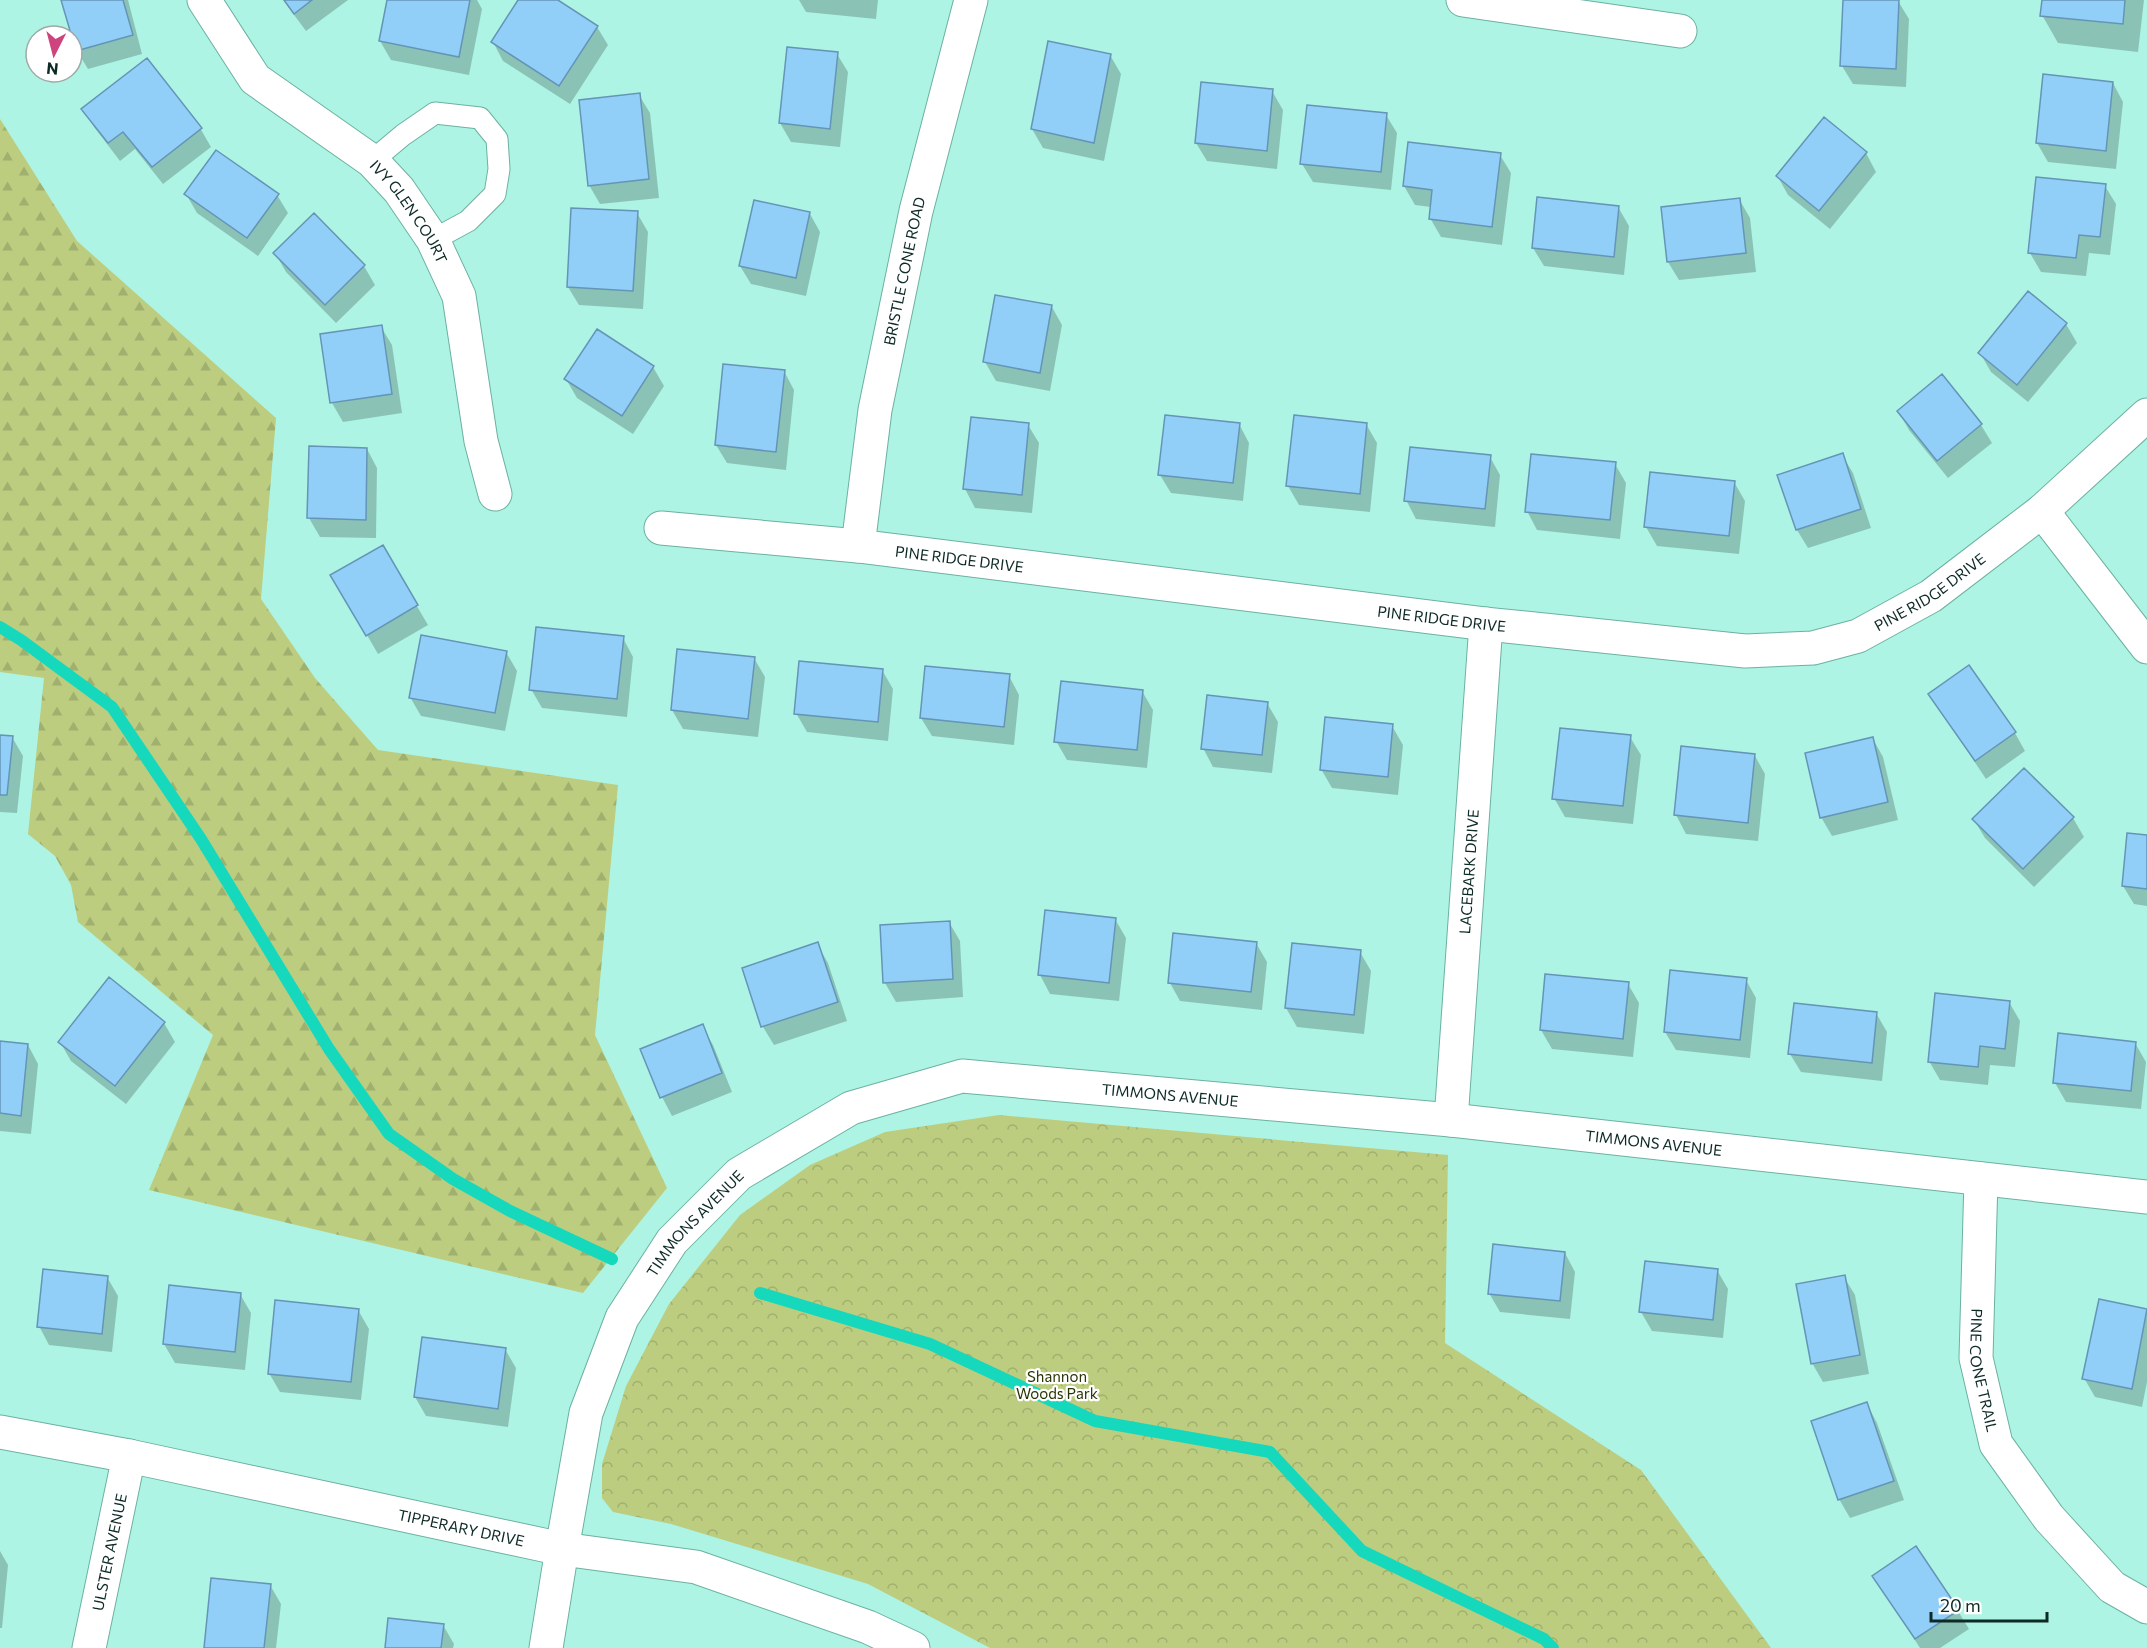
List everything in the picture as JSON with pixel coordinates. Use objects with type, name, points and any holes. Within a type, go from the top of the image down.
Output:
[{"type":"street","name":"IVY GLEN COURT","points":[[204,0],[255,79],[372,161],[399,190],[433,240],[459,296],[481,441],[495,494]]},
{"type":"street","name":"BRISTLE CONE ROAD","points":[[858,546],[874,410],[916,211],[971,0]]},
{"type":"street","points":[[1463,0],[1680,31]]},
{"type":"street","name":"PINE RIDGE DRIVE","points":[[661,528],[858,546],[1486,624],[1745,651],[1813,648],[1858,636],[1931,596],[2042,511],[2147,415]]},
{"type":"street","points":[[2042,511],[2147,647]]},
{"type":"street","name":"LACEBARK DRIVE","points":[[1450,1120],[1486,624]]},
{"type":"street","name":"TIMMONS AVENUE","points":[[546,1648],[586,1413],[622,1318],[672,1241],[739,1174],[851,1107],[962,1076],[1450,1120],[2147,1197]]},
{"type":"street","name":"PINE CONE TRAIL","points":[[1981,1179],[1976,1358],[1996,1444],[2049,1518],[2112,1587],[2147,1607]]},
{"type":"street","name":"TIPPERARY DRIVE","points":[[0,1432],[129,1456],[562,1549],[696,1567],[868,1627],[913,1648]]},
{"type":"street","name":"ULSTER AVENUE","points":[[89,1648],[129,1456]]},
{"type":"lane","points":[[372,161],[403,135],[435,113],[480,118],[497,139],[499,169],[495,194],[468,221],[433,240]]},
{"type":"green space","points":[[0,119],[77,241],[276,418],[261,599],[315,678],[378,750],[618,785],[595,1035],[667,1188],[583,1293],[149,1190],[213,1035],[78,922],[71,885],[55,856],[28,834],[44,678],[0,672]]},
{"type":"green space","name":"Shannon Woods Park","points":[[999,1115],[1448,1155],[1445,1343],[1641,1470],[1771,1648],[990,1648],[868,1584],[671,1524],[613,1512],[602,1498],[602,1464],[626,1386],[669,1304],[740,1215],[810,1165],[885,1132]]},
{"type":"building","points":[[61,0],[123,0],[133,35],[84,49],[84,24],[68,24]]},
{"type":"building","points":[[284,0],[312,0],[294,14]]},
{"type":"building","points":[[387,0],[470,0],[459,57],[379,41]]},
{"type":"building","points":[[518,0],[558,0],[598,26],[559,86],[491,42]]},
{"type":"building","points":[[1843,0],[1899,0],[1896,69],[1840,66]]},
{"type":"building","points":[[2042,0],[2125,0],[2123,24],[2040,16]]},
{"type":"building","points":[[1048,41],[1111,54],[1094,143],[1031,129]]},
{"type":"building","points":[[787,47],[838,52],[830,129],[779,123]]},
{"type":"building","points":[[147,58],[202,128],[152,167],[123,132],[108,143],[81,109]]},
{"type":"building","points":[[2043,74],[2113,82],[2106,151],[2036,143]]},
{"type":"building","points":[[1201,82],[1273,89],[1267,151],[1195,143]]},
{"type":"building","points":[[640,93],[649,179],[588,186],[579,100]]},
{"type":"building","points":[[1307,105],[1387,113],[1381,172],[1300,164]]},
{"type":"building","points":[[1824,117],[1867,152],[1819,211],[1776,176]]},
{"type":"building","points":[[1408,142],[1501,153],[1492,227],[1429,219],[1432,190],[1403,186]]},
{"type":"building","points":[[216,150],[279,194],[247,238],[184,194]]},
{"type":"building","points":[[2036,177],[2106,184],[2100,237],[2079,235],[2076,258],[2028,253]]},
{"type":"building","points":[[1537,197],[1619,206],[1614,257],[1532,248]]},
{"type":"building","points":[[1740,198],[1746,253],[1667,262],[1661,207]]},
{"type":"building","points":[[754,200],[810,212],[796,278],[739,266]]},
{"type":"building","points":[[571,208],[638,211],[633,291],[567,287]]},
{"type":"building","points":[[314,213],[365,265],[325,305],[273,253]]},
{"type":"building","points":[[2028,291],[2067,323],[2017,385],[1978,353]]},
{"type":"building","points":[[995,295],[1052,305],[1040,373],[983,362]]},
{"type":"building","points":[[382,325],[392,394],[330,403],[320,334]]},
{"type":"building","points":[[597,329],[654,366],[622,416],[564,379]]},
{"type":"building","points":[[723,364],[785,370],[776,452],[715,445]]},
{"type":"building","points":[[1942,374],[1982,424],[1937,461],[1897,411]]},
{"type":"building","points":[[1165,415],[1240,423],[1233,483],[1158,475]]},
{"type":"building","points":[[1294,415],[1367,423],[1360,494],[1286,486]]},
{"type":"building","points":[[971,417],[1029,423],[1022,495],[963,489]]},
{"type":"building","points":[[309,446],[367,448],[366,520],[307,518]]},
{"type":"building","points":[[1410,447],[1491,455],[1485,509],[1404,501]]},
{"type":"building","points":[[1843,453],[1861,509],[1796,530],[1777,475]]},
{"type":"building","points":[[1531,454],[1616,462],[1610,520],[1525,512]]},
{"type":"building","points":[[1650,472],[1735,481],[1729,536],[1644,527]]},
{"type":"building","points":[[383,545],[418,605],[366,636],[330,575]]},
{"type":"building","points":[[536,627],[624,636],[617,699],[529,690]]},
{"type":"building","points":[[421,635],[507,651],[495,713],[409,698]]},
{"type":"building","points":[[677,649],[755,657],[748,719],[671,710]]},
{"type":"building","points":[[799,661],[883,669],[878,722],[794,714]]},
{"type":"building","points":[[1969,665],[2016,732],[1975,761],[1928,694]]},
{"type":"building","points":[[925,666],[1010,674],[1004,727],[920,718]]},
{"type":"building","points":[[1061,681],[1143,690],[1137,750],[1054,742]]},
{"type":"building","points":[[1207,695],[1268,702],[1262,755],[1201,749]]},
{"type":"building","points":[[1325,717],[1393,724],[1388,777],[1320,770]]},
{"type":"building","points":[[1560,728],[1631,735],[1623,806],[1552,799]]},
{"type":"building","points":[[0,735],[13,736],[7,795],[0,795]]},
{"type":"building","points":[[1873,737],[1888,802],[1820,818],[1805,753]]},
{"type":"building","points":[[1681,746],[1755,754],[1748,823],[1674,815]]},
{"type":"building","points":[[2024,768],[2074,817],[2023,869],[1972,819]]},
{"type":"building","points":[[2127,833],[2147,835],[2147,889],[2122,886]]},
{"type":"building","points":[[1045,910],[1116,918],[1109,983],[1038,975]]},
{"type":"building","points":[[950,921],[953,979],[883,983],[880,925]]},
{"type":"building","points":[[1173,933],[1257,942],[1251,992],[1168,983]]},
{"type":"building","points":[[818,942],[838,1002],[761,1027],[742,968]]},
{"type":"building","points":[[1292,943],[1361,950],[1354,1015],[1285,1008]]},
{"type":"building","points":[[1670,970],[1747,978],[1740,1040],[1664,1032]]},
{"type":"building","points":[[1545,974],[1629,982],[1623,1039],[1540,1030]]},
{"type":"building","points":[[109,977],[165,1022],[115,1086],[58,1042]]},
{"type":"building","points":[[1935,993],[2010,1001],[2005,1049],[1980,1046],[1978,1067],[1928,1062]]},
{"type":"building","points":[[1794,1003],[1877,1012],[1872,1063],[1788,1054]]},
{"type":"building","points":[[703,1024],[722,1073],[660,1098],[640,1049]]},
{"type":"building","points":[[2058,1033],[2136,1042],[2131,1091],[2053,1083]]},
{"type":"building","points":[[0,1041],[28,1044],[21,1116],[0,1113]]},
{"type":"building","points":[[1493,1244],[1565,1252],[1560,1301],[1488,1294]]},
{"type":"building","points":[[1645,1261],[1718,1269],[1713,1320],[1639,1312]]},
{"type":"building","points":[[43,1269],[108,1276],[102,1334],[37,1327]]},
{"type":"building","points":[[1845,1275],[1860,1355],[1811,1364],[1796,1284]]},
{"type":"building","points":[[169,1285],[241,1293],[235,1352],[163,1344]]},
{"type":"building","points":[[2099,1299],[2147,1309],[2132,1389],[2082,1379]]},
{"type":"building","points":[[275,1300],[359,1309],[351,1382],[268,1374]]},
{"type":"building","points":[[422,1337],[506,1348],[498,1409],[414,1397]]},
{"type":"building","points":[[1867,1402],[1894,1481],[1838,1500],[1811,1421]]},
{"type":"building","points":[[1916,1546],[1959,1610],[1915,1639],[1872,1576]]},
{"type":"building","points":[[211,1578],[271,1584],[264,1648],[204,1648]]},
{"type":"building","points":[[388,1618],[444,1624],[441,1648],[385,1648]]},
{"type":"waterway","points":[[0,627],[112,707],[201,839],[329,1049],[389,1134],[453,1179],[510,1211],[612,1259]]},
{"type":"waterway","points":[[760,1293],[930,1344],[1095,1421],[1270,1452],[1362,1551],[1544,1639],[1553,1648]]}]
